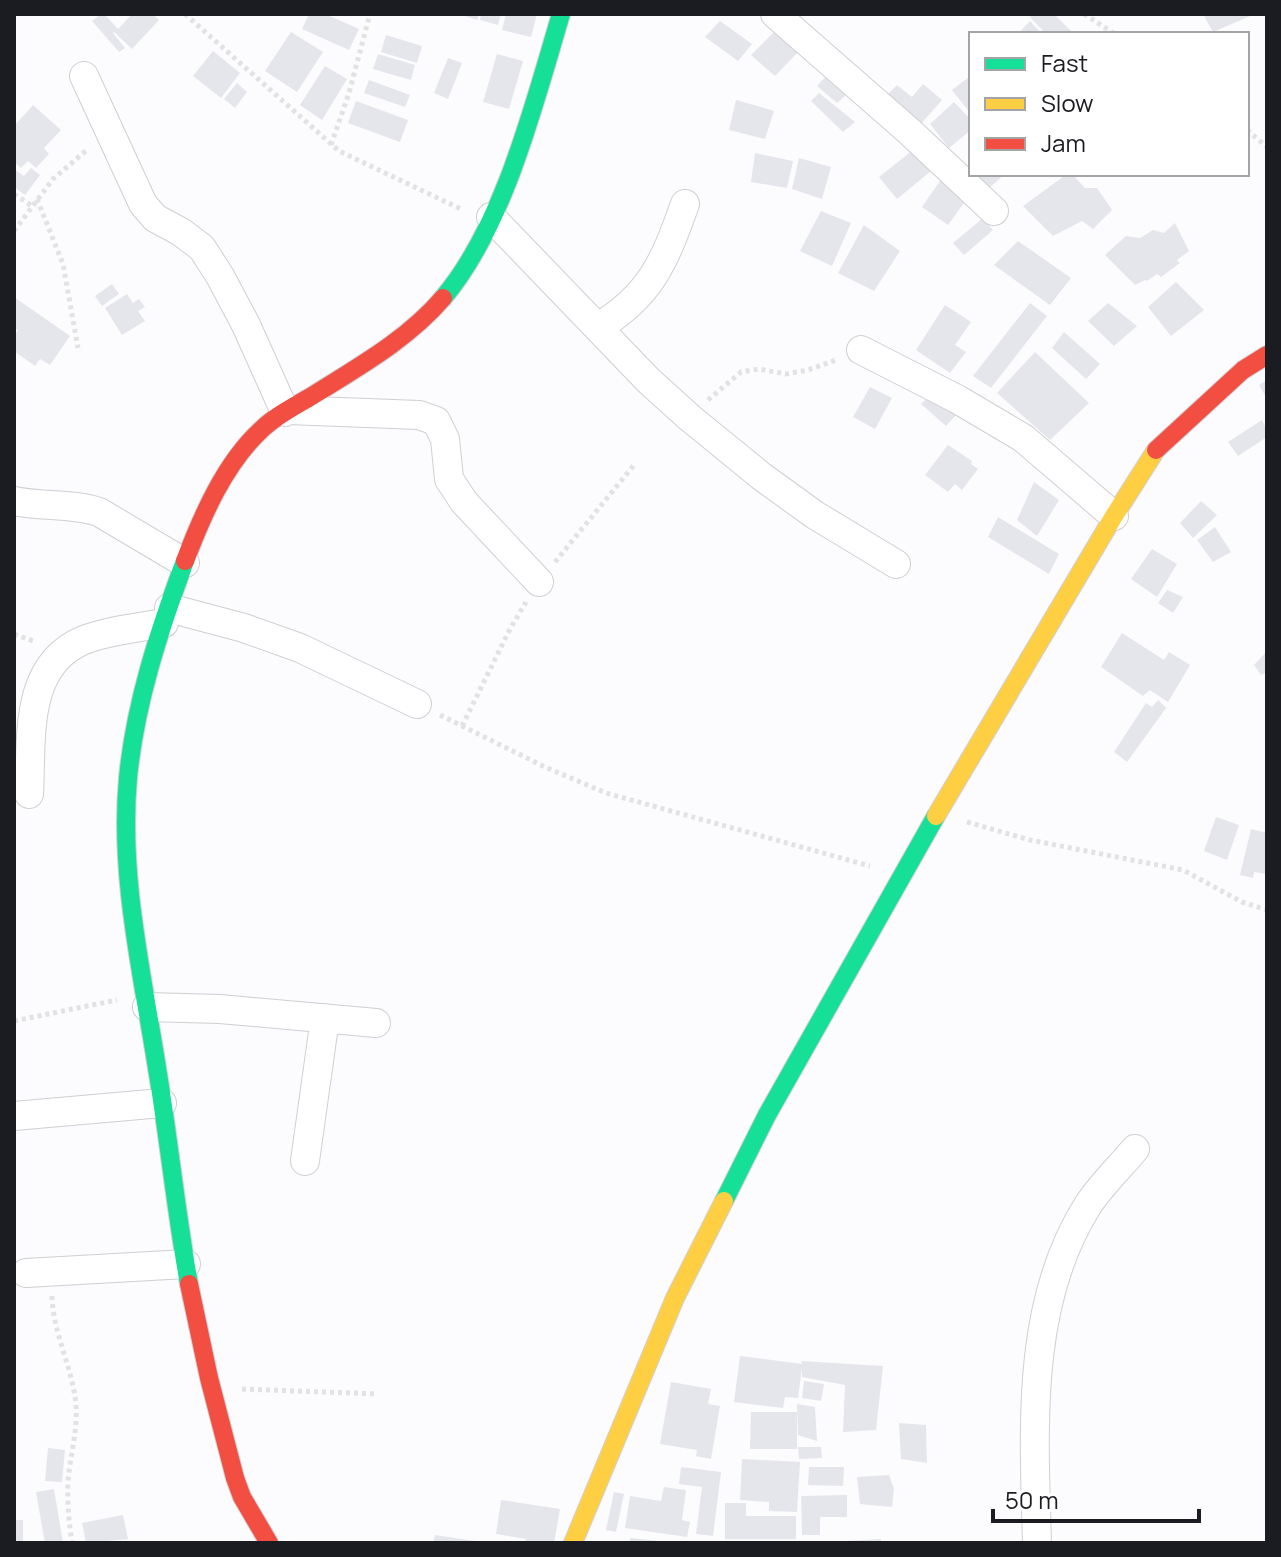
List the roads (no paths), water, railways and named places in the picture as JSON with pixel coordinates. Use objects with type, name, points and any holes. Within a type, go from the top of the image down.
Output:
[{"type":"street","points":[[269,1543],[242,1497],[235,1478],[186,1264],[126,852],[126,791],[133,737],[166,615],[193,537],[232,463],[248,441],[287,411],[384,348],[431,313],[448,295],[490,220],[561,14]]},
{"type":"street","points":[[775,14],[910,132],[994,211]]},
{"type":"street","points":[[84,76],[143,204],[155,218],[202,248],[246,325],[287,411]]},
{"type":"street","points":[[598,327],[636,301],[670,245],[685,204]]},
{"type":"street","points":[[490,220],[649,381],[690,418],[815,515],[896,564]]},
{"type":"street","points":[[861,350],[957,399],[1023,438],[1114,516]]},
{"type":"street","points":[[573,1543],[675,1298],[767,1115],[901,875],[1156,450],[1259,359]]},
{"type":"street","points":[[287,411],[419,415],[436,421],[445,439],[449,479],[473,512],[539,582]]},
{"type":"street","points":[[14,501],[43,507],[87,508],[99,512],[185,563]]},
{"type":"street","points":[[29,794],[24,714],[50,664],[64,650],[85,639],[166,615],[244,628],[300,648],[417,704]]},
{"type":"street","points":[[146,1001],[376,1023]]},
{"type":"street","points":[[305,1161],[325,1018]]},
{"type":"street","points":[[14,1116],[162,1103]]},
{"type":"street","points":[[1037,1543],[1037,1368],[1041,1335],[1067,1247],[1081,1219],[1135,1149]]},
{"type":"street","points":[[39,1272],[186,1264]]}]
